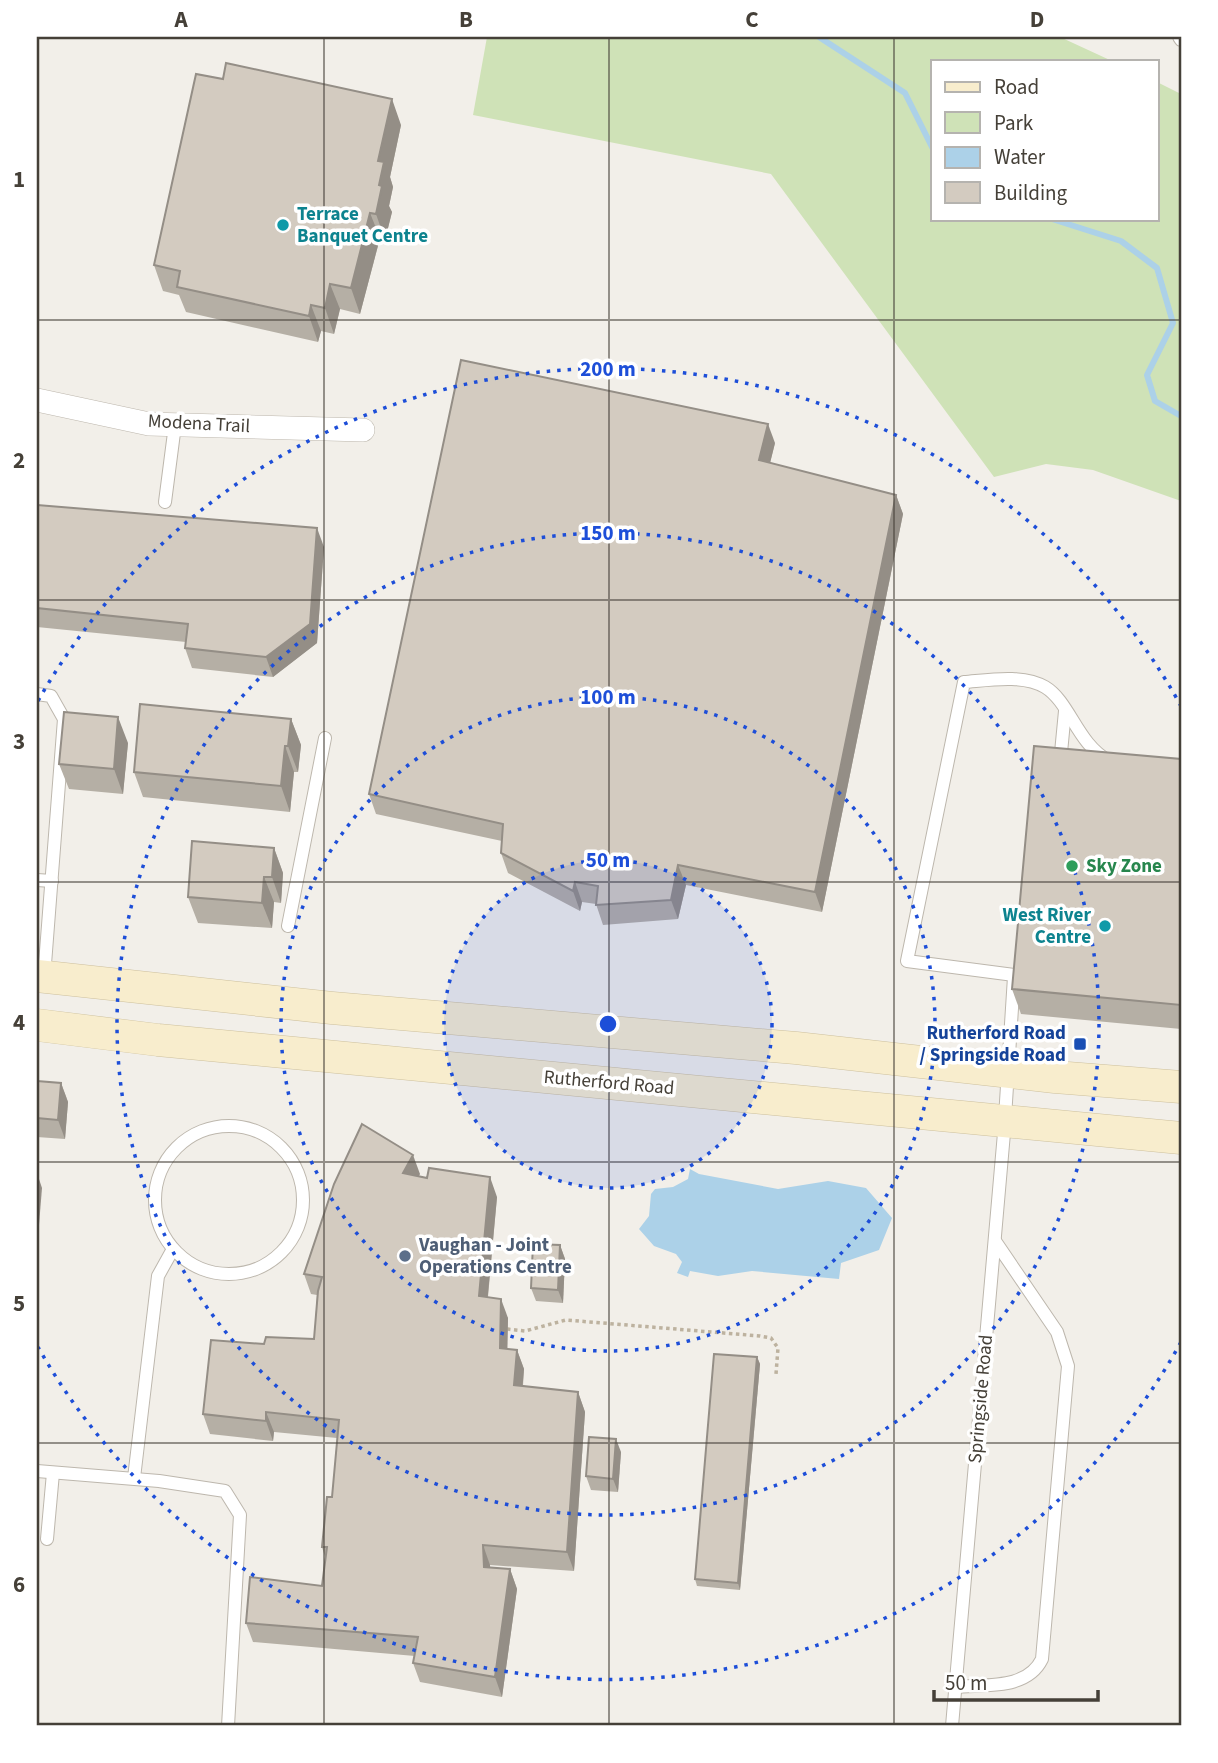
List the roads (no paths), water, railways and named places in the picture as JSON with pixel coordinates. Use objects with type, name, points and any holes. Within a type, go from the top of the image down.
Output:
[{"type":"main road","points":[[40,976],[332,1008],[796,1048],[1009,1072],[1181,1087]]},
{"type":"main road","name":"Rutherford Road","points":[[37,1025],[171,1041],[1181,1138]]},
{"type":"street","name":"Modena Trail","points":[[37,400],[149,424],[363,430]]},
{"type":"lane","points":[[166,502],[175,425]]},
{"type":"lane","points":[[1014,975],[907,961],[964,682],[1030,682],[1045,687],[1056,696],[1087,743],[1104,759],[1121,767]]},
{"type":"lane","points":[[37,694],[51,696],[64,719],[52,881],[40,976]]},
{"type":"lane","points":[[1059,773],[1065,711]]},
{"type":"lane","points":[[288,926],[325,738]]},
{"type":"lane","points":[[37,880],[52,881]]},
{"type":"lane","name":"Springside Road","points":[[952,1726],[1009,1072],[1015,961]]},
{"type":"lane","points":[[235,1125],[260,1131],[281,1145],[295,1165],[303,1187],[303,1211],[296,1234],[281,1253],[262,1267],[239,1273],[215,1273],[192,1265],[173,1250],[160,1228],[154,1203],[157,1178],[169,1155],[187,1138],[210,1127],[235,1125]]},
{"type":"lane","points":[[955,1687],[1023,1681],[1036,1671],[1042,1659],[1068,1366],[1057,1332],[995,1241]]},
{"type":"lane","points":[[134,1478],[159,1276],[173,1250]]},
{"type":"lane","points":[[37,1471],[134,1478],[225,1491],[240,1515],[228,1726]]},
{"type":"lane","points":[[47,1539],[52,1473]]},
{"type":"water","points":[[690,1169],[699,1174],[778,1189],[828,1181],[866,1188],[892,1218],[879,1250],[841,1263],[839,1279],[752,1271],[718,1276],[690,1271],[688,1277],[677,1273],[682,1262],[676,1254],[654,1246],[639,1229],[649,1216],[651,1194],[655,1189],[673,1187],[688,1179]]},
{"type":"waterway","points":[[819,37],[905,93],[931,145]]},
{"type":"waterway","points":[[1055,220],[1121,241],[1157,268],[1173,323],[1147,375],[1155,401],[1181,416]]},
{"type":"place","name":"Terrace Banquet Centre","points":[[283,225]]},
{"type":"place","name":"Sky Zone","points":[[1072,866]]},
{"type":"place","name":"West River Centre","points":[[1105,926]]},
{"type":"place","name":"Rutherford Road / Springside Road","points":[[1080,1044]]},
{"type":"place","name":"Vaughan - Joint Operations Centre","points":[[405,1256]]}]
